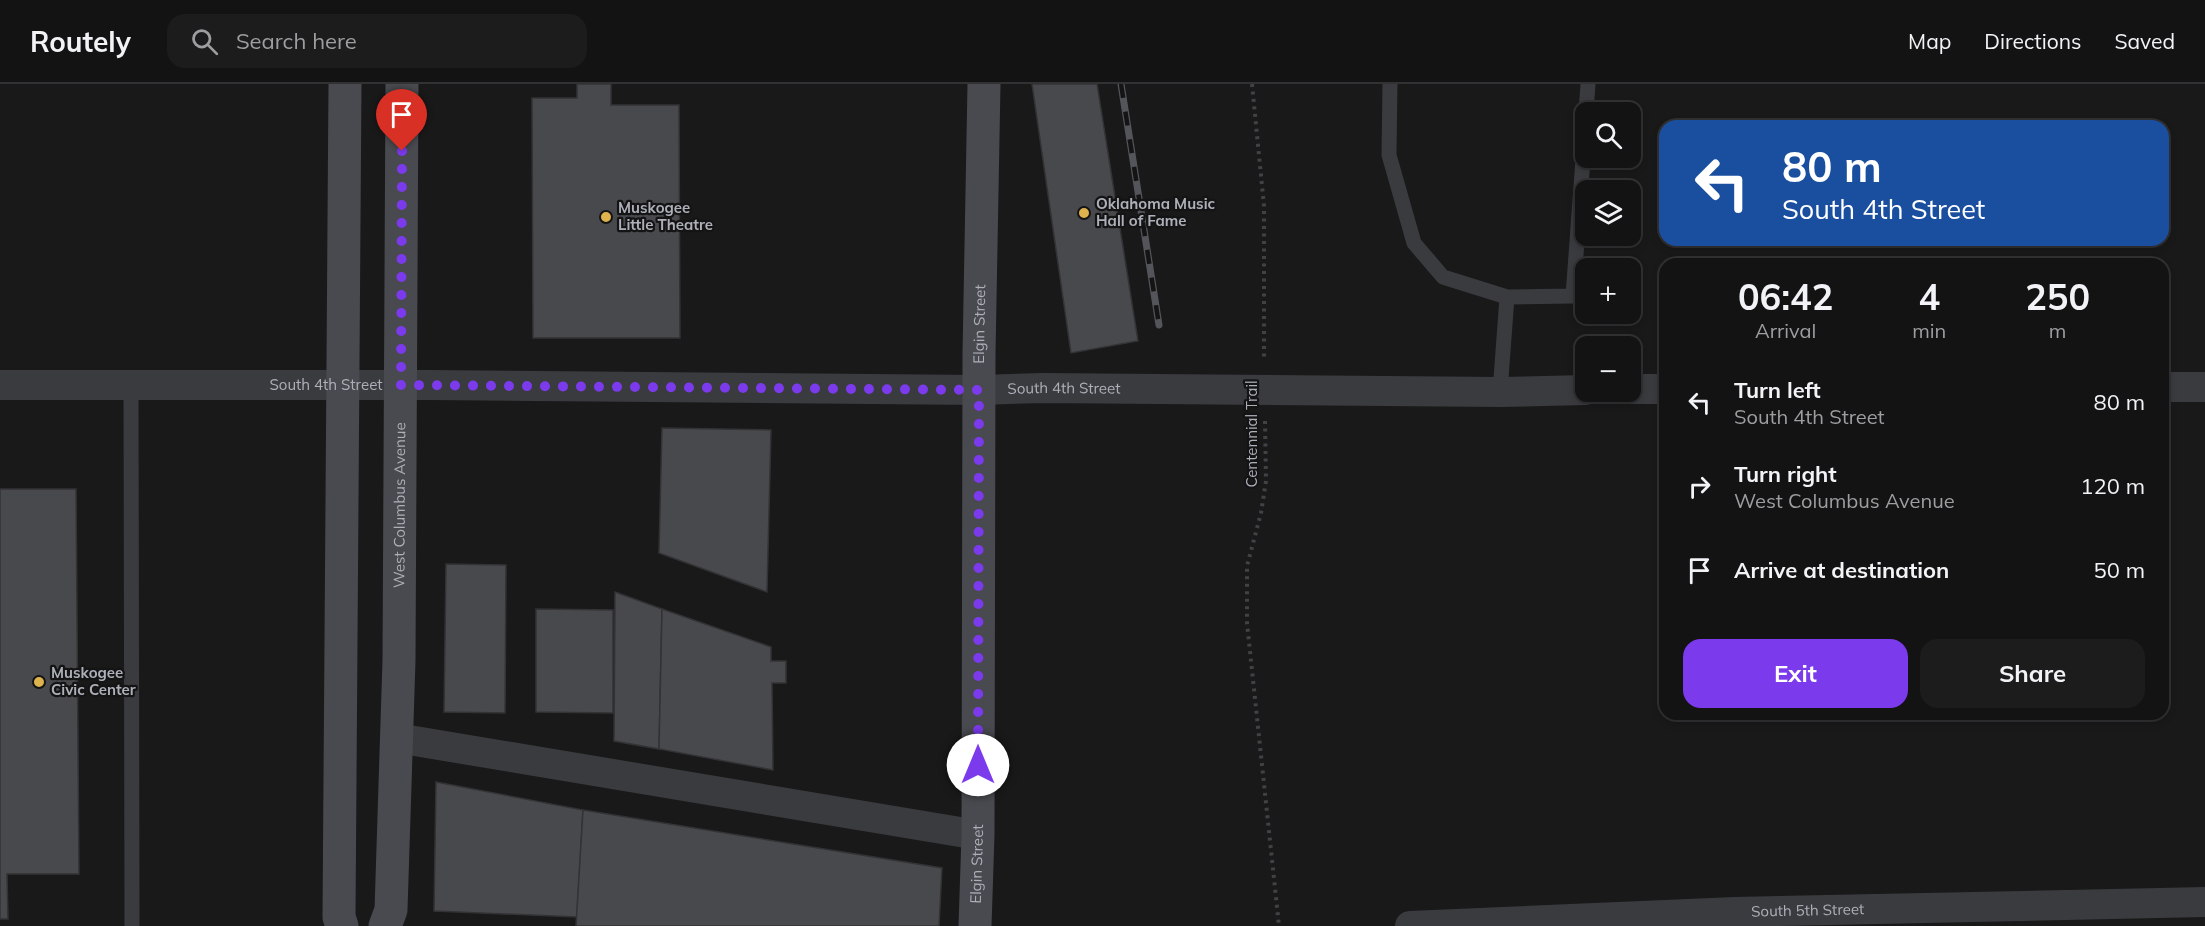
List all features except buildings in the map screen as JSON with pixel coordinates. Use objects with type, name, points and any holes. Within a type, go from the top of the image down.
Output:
[{"type":"street","points":[[342,926],[339,905],[345,84]]},
{"type":"street","name":"West Columbus Avenue","points":[[385,926],[391,910],[399,648],[402,84]]},
{"type":"street","name":"Elgin Street","points":[[975,926],[978,835],[979,390],[984,84]]},
{"type":"street","name":"South 4th Street","points":[[0,385],[401,385],[979,390],[1044,388],[1500,392],[1575,390]]},
{"type":"street","points":[[2169,387],[2205,387]]},
{"type":"street","points":[[1641,389],[1659,389]]},
{"type":"street","points":[[397,738],[978,835]]},
{"type":"street","name":"South 5th Street","points":[[1410,926],[1735,912],[2205,902]]},
{"type":"lane","points":[[1390,84],[1389,155],[1414,243],[1443,278],[1507,297],[1573,296],[1582,168]]},
{"type":"lane","points":[[1587,102],[1588,84]]},
{"type":"lane","points":[[1500,392],[1507,297]]},
{"type":"lane","points":[[131,386],[132,926]]},
{"type":"path","name":"Centennial Trail","points":[[1252,84],[1264,206],[1266,261],[1264,390],[1266,481],[1261,513],[1247,566],[1247,623],[1279,926]]},
{"type":"railway","points":[[1121,84],[1159,325]]},
{"type":"place","name":"Oklahoma Music Hall of Fame","points":[[1084,213]]},
{"type":"place","name":"Muskogee Little Theatre","points":[[606,217]]},
{"type":"place","name":"Muskogee Civic Center","points":[[39,682]]},
{"type":"route","points":[[402,151],[401,385],[979,390],[978,765]]}]
